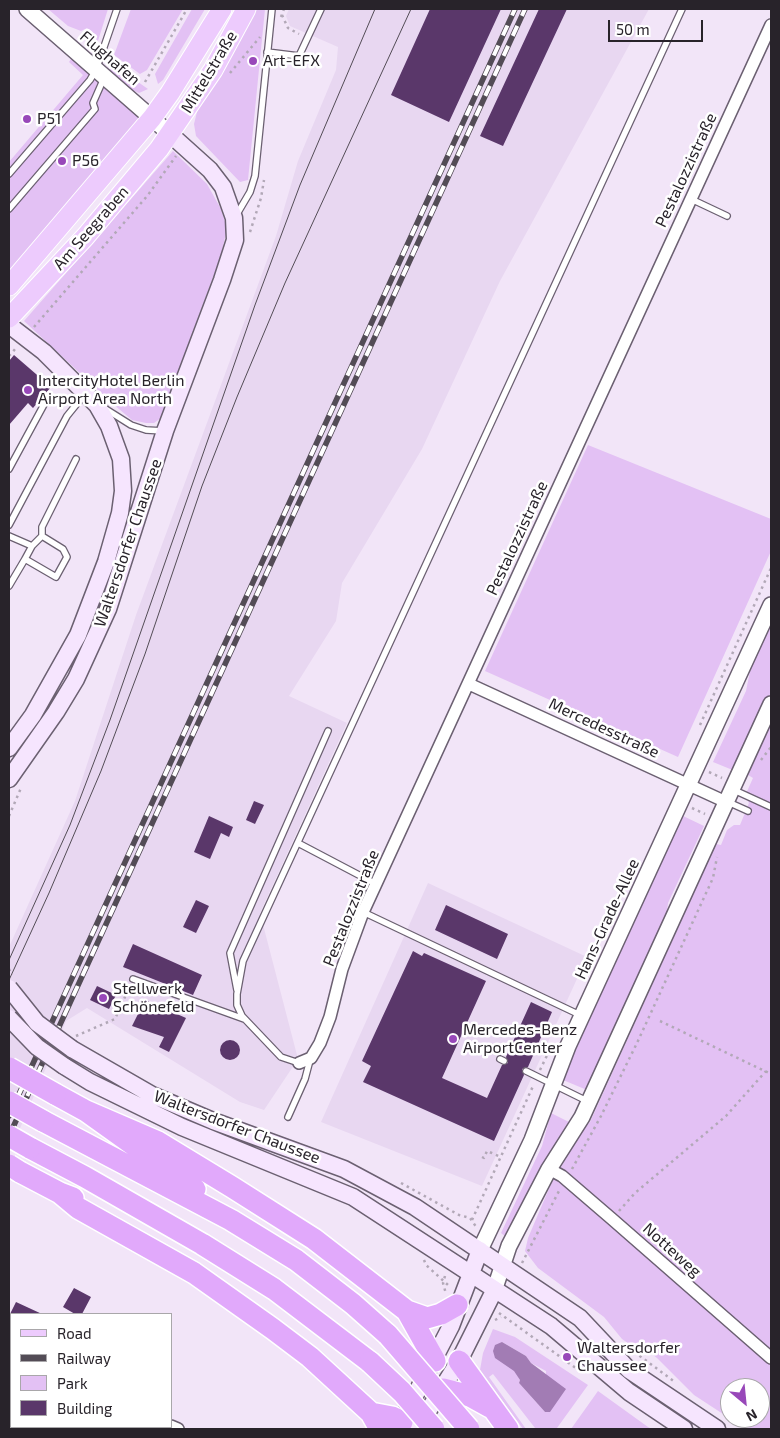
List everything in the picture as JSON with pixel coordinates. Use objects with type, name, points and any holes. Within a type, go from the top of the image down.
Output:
[{"type":"highway","points":[[9,1068],[86,1111],[158,1142],[232,1187],[314,1239],[406,1311],[428,1318],[441,1314],[457,1305]]},
{"type":"highway","points":[[9,1102],[231,1220],[296,1260],[353,1304],[388,1335],[469,1429]]},
{"type":"highway","points":[[86,1111],[212,1201],[231,1220]]},
{"type":"highway","points":[[9,1136],[202,1244],[274,1290],[338,1337],[389,1380],[415,1426]]},
{"type":"highway","points":[[14,1168],[60,1193],[176,1243],[202,1244]]},
{"type":"highway","points":[[60,1193],[78,1208],[194,1273],[246,1310],[310,1357],[375,1421],[392,1417],[415,1426]]},
{"type":"highway","points":[[406,1311],[435,1361]]},
{"type":"highway","points":[[459,1361],[508,1429]]},
{"type":"highway","points":[[443,1389],[482,1401],[494,1410]]},
{"type":"main road","name":"Mittelstraße","points":[[152,118],[170,93],[222,9]]},
{"type":"main road","name":"Mittelstraße","points":[[177,140],[246,9]]},
{"type":"main road","name":"Am Seegraben","points":[[9,286],[152,118]]},
{"type":"main road","name":"Am Seegraben","points":[[9,318],[177,140]]},
{"type":"main road","name":"Waltersdorfer Chaussee","points":[[16,782],[93,645],[123,568],[165,432],[235,240],[234,218],[228,198],[217,178],[177,140]]},
{"type":"main road","name":"Waltersdorfer Chaussee","points":[[9,325],[21,345],[68,374],[97,405],[109,426],[121,459],[123,491],[120,513],[106,562],[78,635],[38,707],[9,748]]},
{"type":"main road","name":"Waltersdorfer Chaussee","points":[[9,988],[37,1023],[72,1049],[152,1095],[213,1121],[344,1169],[415,1207],[580,1318],[640,1379],[717,1429]]},
{"type":"main road","name":"Waltersdorfer Chaussee","points":[[9,1018],[37,1047],[90,1082],[182,1127],[353,1197],[447,1256],[471,1276],[551,1326],[629,1392],[684,1429]]},
{"type":"main road","points":[[415,1426],[414,1397],[435,1361],[451,1326],[457,1305],[471,1276],[480,1250]]},
{"type":"main road","points":[[415,1426],[443,1389],[494,1291]]},
{"type":"main road","points":[[435,1361],[443,1389]]},
{"type":"main road","points":[[414,1397],[443,1389]]},
{"type":"street","name":"Flughafen","points":[[27,9],[177,140]]},
{"type":"street","name":"Pestalozzistraße","points":[[311,1058],[320,1043],[330,1017],[342,969],[363,912],[771,25]]},
{"type":"street","name":"Hans-Grade-Allee","points":[[480,1250],[532,1140],[582,1016],[771,606]]},
{"type":"street","name":"Mercedesstraße","points":[[468,684],[688,786],[731,791]]},
{"type":"street","points":[[494,1291],[501,1264],[549,1169],[582,1117],[771,704]]},
{"type":"street","points":[[299,1063],[311,1058]]},
{"type":"street","name":"Notteweg","points":[[549,1169],[562,1176],[771,1358]]},
{"type":"lane","points":[[9,209],[95,109],[93,103],[116,9]]},
{"type":"lane","points":[[234,218],[250,192],[255,176],[272,9]]},
{"type":"lane","points":[[267,52],[299,56],[321,9]]},
{"type":"lane","points":[[237,994],[243,960],[682,9]]},
{"type":"lane","points":[[9,174],[90,80],[100,73]]},
{"type":"lane","points":[[691,199],[727,216]]},
{"type":"lane","points":[[9,526],[67,416],[86,393]]},
{"type":"lane","points":[[9,469],[47,399]]},
{"type":"lane","name":"Waltersdorfer Chaussee","points":[[97,405],[131,425],[146,430],[165,432]]},
{"type":"lane","points":[[9,586],[32,546],[42,536],[42,527],[76,459]]},
{"type":"lane","points":[[9,536],[32,546]]},
{"type":"lane","points":[[25,559],[56,577],[66,557],[63,548],[42,536]]},
{"type":"lane","points":[[299,1063],[281,1057],[246,1020],[237,1005],[230,954],[328,731]]},
{"type":"lane","points":[[731,791],[771,806]]},
{"type":"lane","points":[[731,791],[748,811]]},
{"type":"lane","points":[[298,843],[376,884]]},
{"type":"lane","points":[[363,912],[582,1016]]},
{"type":"lane","points":[[133,979],[246,1020]]},
{"type":"lane","points":[[288,1117],[305,1079],[311,1058]]},
{"type":"lane","points":[[526,1071],[589,1102]]},
{"type":"path","points":[[145,82],[187,9]]},
{"type":"path","points":[[282,14],[288,28],[308,37]]},
{"type":"path","points":[[9,356],[21,345],[148,195],[177,140]]},
{"type":"path","points":[[700,723],[771,568]]},
{"type":"path","points":[[697,767],[731,791]]},
{"type":"path","points":[[9,816],[16,782]]},
{"type":"path","points":[[680,803],[718,820]]},
{"type":"path","points":[[660,1021],[771,1074]]},
{"type":"path","points":[[612,1219],[635,1193],[726,1116],[766,1071]]},
{"type":"path","points":[[512,1133],[516,1135]]},
{"type":"path","points":[[482,1157],[484,1158],[487,1151],[500,1158]]},
{"type":"path","points":[[624,1344],[678,1385]]},
{"type":"shaded area","points":[[289,9],[649,9],[500,281],[422,449],[342,583],[336,621],[289,696],[347,723],[260,913],[298,1059],[264,1110],[240,1102],[87,1008],[66,1021],[9,1154],[9,947],[75,801],[136,615],[276,236],[298,161],[336,70],[338,47],[290,26],[286,16]]},
{"type":"shaded area","name":"Mercedes-Benz AirportCenter","points":[[428,883],[587,957],[482,1186],[321,1122]]},
{"type":"shaded area","points":[[502,1342],[526,1356],[531,1363],[566,1389],[550,1412],[545,1412],[519,1383],[520,1380],[514,1371],[495,1358],[493,1351],[495,1345]]},
{"type":"green space","points":[[48,9],[108,9],[97,44],[87,28],[81,31],[68,26]]},
{"type":"green space","points":[[131,9],[183,9],[147,70],[140,74],[114,55]]},
{"type":"green space","points":[[192,9],[205,9],[163,80],[158,84],[155,74]]},
{"type":"green space","points":[[257,9],[265,9],[248,180],[240,182],[196,136],[194,124],[199,104]]},
{"type":"green space","name":"P56","points":[[73,56],[143,117],[9,273],[9,162],[83,75],[69,62]]},
{"type":"green space","points":[[108,61],[148,89],[139,93],[126,87],[111,73]]},
{"type":"green space","points":[[173,151],[207,184],[221,209],[227,228],[221,256],[161,418],[154,423],[146,423],[132,420],[24,321]]},
{"type":"green space","points":[[588,445],[771,519],[771,551],[678,757],[485,671]]},
{"type":"green space","points":[[771,622],[771,692],[735,771],[713,762],[746,691],[751,666]]},
{"type":"green space","points":[[771,724],[771,1429],[744,1428],[770,1428],[770,1378],[720,1378],[720,1412],[694,1395],[657,1358],[645,1349],[642,1353],[622,1339],[604,1317],[538,1268],[525,1251],[528,1238],[551,1184],[584,1128],[590,1122],[716,844],[721,845],[727,830],[734,825],[740,825],[749,803],[745,796],[753,778],[748,775]]},
{"type":"green space","points":[[681,815],[704,826],[668,903],[666,919],[587,1090],[563,1080],[566,1071]]},
{"type":"green space","points":[[551,1113],[571,1123],[506,1237],[501,1233],[542,1146]]},
{"type":"green space","points":[[493,1329],[515,1337],[588,1385],[557,1428],[535,1428],[493,1374],[489,1377],[526,1429],[523,1429],[480,1370],[483,1353]],"holes":[[[502,1342],[526,1356],[531,1363],[546,1371],[545,1412],[519,1383],[520,1380]]]},
{"type":"green space","points":[[598,1391],[648,1427],[652,1429],[571,1429]]},
{"type":"building","points":[[430,9],[501,9],[449,122],[391,95]]},
{"type":"building","points":[[539,9],[567,9],[503,146],[480,136]]},
{"type":"building","name":"IntercityHotel Berlin Airport Area North","points":[[14,355],[51,387],[33,408],[28,403],[9,425],[9,361]]},
{"type":"building","points":[[254,801],[264,805],[255,824],[246,820]]},
{"type":"building","points":[[209,816],[233,827],[229,837],[221,833],[210,859],[194,852]]},
{"type":"building","points":[[196,900],[209,906],[196,933],[183,927]]},
{"type":"building","points":[[446,905],[508,934],[497,959],[435,930]]},
{"type":"building","points":[[133,944],[202,975],[193,995],[123,967]]},
{"type":"building","points":[[413,951],[422,956],[424,953],[486,981],[442,1078],[487,1098],[502,1065],[508,1063],[506,1057],[531,1002],[552,1012],[528,1067],[522,1069],[524,1075],[494,1141],[363,1082],[371,1066],[362,1061]]},
{"type":"building","name":"Stellwerk Schönefeld","points":[[97,986],[116,995],[109,1009],[90,1000]]},
{"type":"building","points":[[145,1000],[186,1018],[169,1052],[159,1047],[164,1037],[132,1026]]},
{"type":"building","points":[[226,1040],[234,1040],[240,1046],[240,1054],[234,1060],[226,1060],[220,1054],[220,1046]]},
{"type":"building","points":[[74,1288],[91,1297],[83,1313],[73,1313],[63,1307]]},
{"type":"building","points":[[16,1302],[40,1313],[10,1313]]},
{"type":"tram line","points":[[9,960],[70,825],[110,720],[255,305],[300,185],[375,9]]},
{"type":"tram line","points":[[9,980],[49,893],[101,771],[145,654],[202,486],[237,397],[285,283],[411,9]]},
{"type":"railway","points":[[9,1116],[515,9]]},
{"type":"railway","points":[[9,1136],[525,9]]},
{"type":"place","name":"Art-EFX","points":[[253,61]]},
{"type":"place","name":"P51","points":[[27,119]]},
{"type":"place","name":"P56","points":[[62,161]]},
{"type":"place","name":"IntercityHotel Berlin Airport Area North","points":[[28,390]]},
{"type":"place","name":"Stellwerk Schönefeld","points":[[103,998]]},
{"type":"place","name":"Mercedes-Benz AirportCenter","points":[[453,1039]]},
{"type":"place","name":"Waltersdorfer Chaussee","points":[[567,1357]]}]
